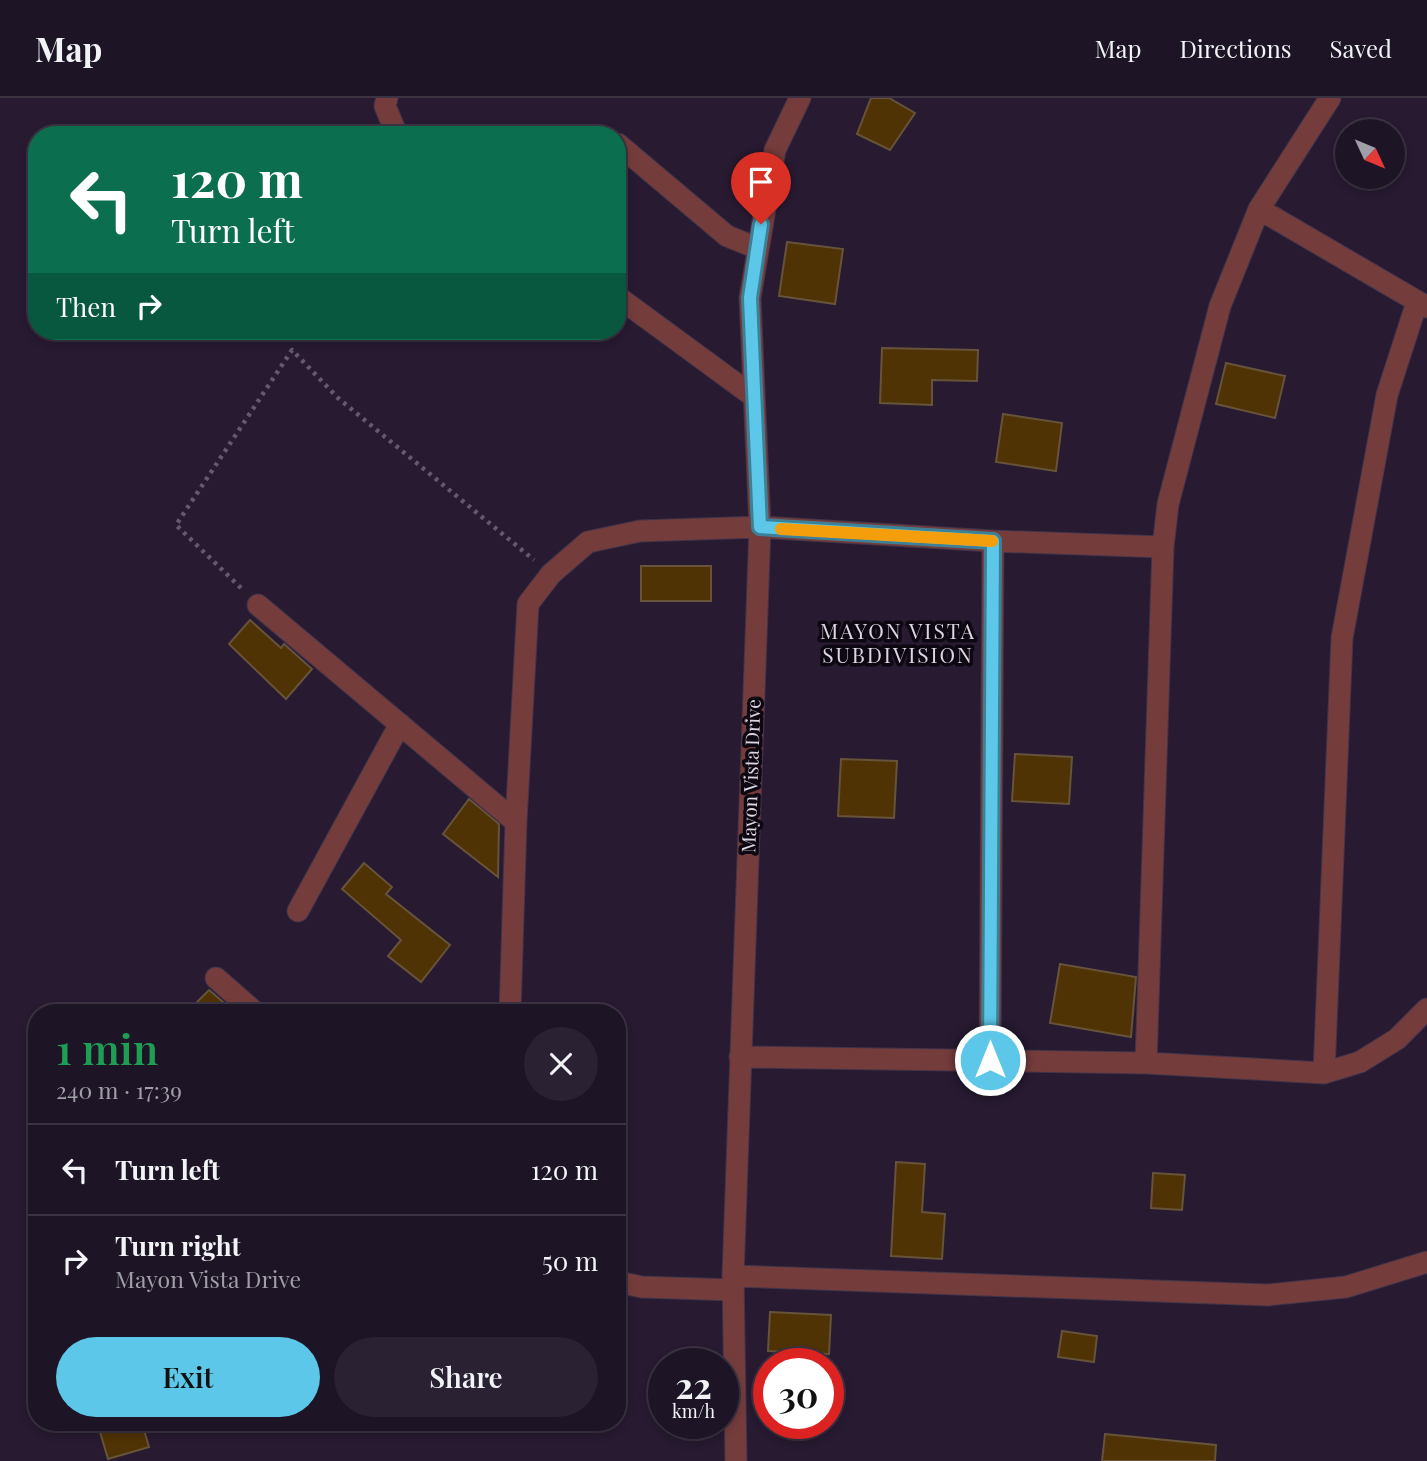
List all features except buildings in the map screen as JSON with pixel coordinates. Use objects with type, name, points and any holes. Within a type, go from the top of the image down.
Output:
[{"type":"street","points":[[387,98],[385,106],[393,126]]},
{"type":"street","name":"Mayon Vista Drive","points":[[736,1461],[733,1283],[760,527],[750,298],[775,150],[800,98]]},
{"type":"street","points":[[1146,1063],[1163,547],[1168,503],[1220,306],[1259,209],[1330,98]]},
{"type":"street","points":[[626,151],[727,236],[757,248]]},
{"type":"street","points":[[1259,209],[1422,304],[1387,395],[1342,638],[1324,1073]]},
{"type":"street","points":[[626,303],[753,396]]},
{"type":"street","points":[[510,1004],[516,822],[528,604],[551,574],[588,542],[640,531],[760,527],[993,541],[1163,547]]},
{"type":"street","points":[[990,1060],[993,541]]},
{"type":"street","points":[[258,605],[516,822]]},
{"type":"street","points":[[298,911],[400,724]]},
{"type":"street","points":[[216,978],[246,1004]]},
{"type":"street","points":[[740,1057],[1146,1063],[1324,1073],[1360,1062],[1397,1039],[1427,1009]]},
{"type":"street","points":[[626,1284],[642,1287],[733,1283],[1268,1295],[1346,1287],[1427,1262]]},
{"type":"path","points":[[258,605],[176,525],[292,350],[338,398],[551,574]]},
{"type":"slow traffic","points":[[781,529],[992,541]]},
{"type":"district","name":"MAYON VISTA SUBDIVISION","points":[[898,644]]},
{"type":"route","points":[[761,224],[750,298],[760,527],[993,541],[990,1060]]}]
